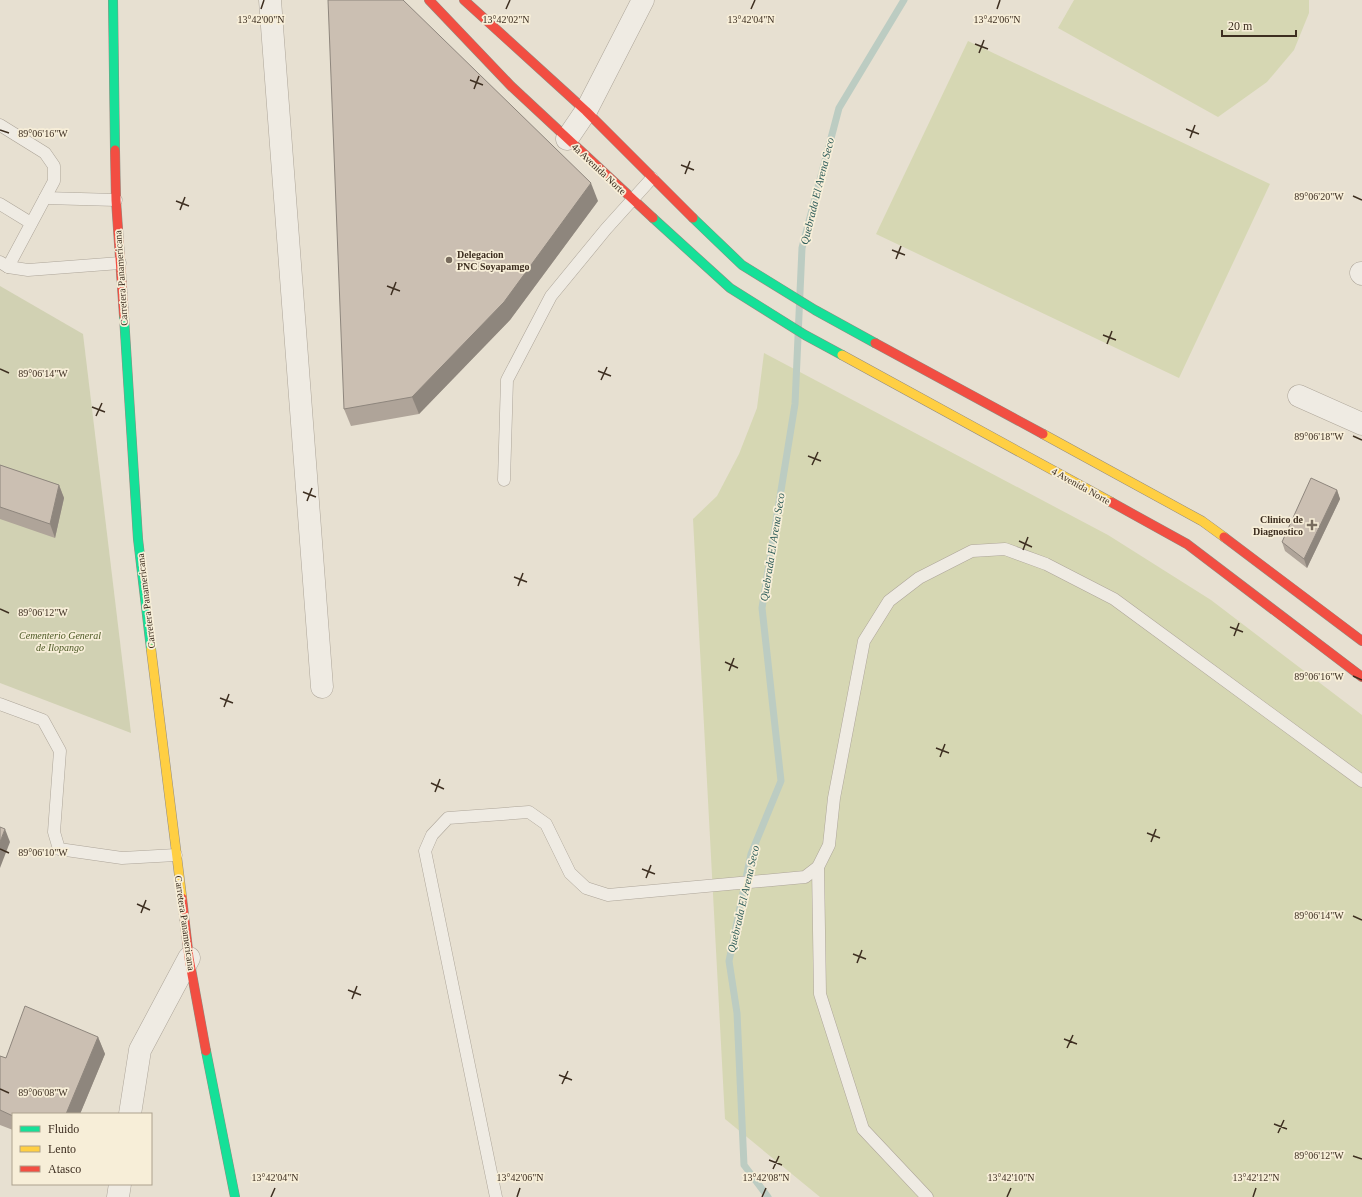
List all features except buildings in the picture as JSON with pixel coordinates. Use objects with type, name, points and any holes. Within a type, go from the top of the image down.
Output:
[{"type":"main road","name":"Carretera Panamericana","points":[[113,0],[116,200],[138,539],[189,958],[235,1197]]},
{"type":"main road","name":"4a Avenida Norte","points":[[429,0],[511,86],[730,288],[783,321]]},
{"type":"main road","points":[[464,0],[586,111],[652,178],[742,265],[815,310],[1202,521],[1362,642]]},
{"type":"main road","name":"4 Avenida Norte","points":[[783,321],[805,335],[1187,544],[1360,673]]},
{"type":"street","points":[[270,0],[322,687]]},
{"type":"street","points":[[567,139],[586,111],[643,0]]},
{"type":"street","points":[[1299,396],[1362,424]]},
{"type":"street","points":[[130,1113],[140,1050],[189,958]]},
{"type":"street","points":[[118,1197],[120,1185]]},
{"type":"lane","points":[[0,125],[44,153],[54,166],[54,181],[31,223],[4,264],[28,270],[120,263]]},
{"type":"lane","points":[[504,480],[507,380],[551,296],[632,199],[652,178]]},
{"type":"lane","points":[[45,198],[116,200]]},
{"type":"lane","points":[[0,204],[31,223]]},
{"type":"lane","points":[[496,1197],[425,851],[432,835],[448,818],[529,812],[546,824],[570,872],[586,888],[608,895],[805,877],[818,867],[829,845],[834,798],[864,641],[889,601],[919,578],[972,551],[1006,549],[1046,564],[1114,599],[1362,782]]},
{"type":"lane","points":[[0,704],[43,720],[60,751],[54,832],[59,849],[122,858],[176,855]]},
{"type":"lane","points":[[818,867],[820,994],[864,1129],[927,1197]]},
{"type":"green space","points":[[1074,0],[1309,0],[1309,13],[1294,50],[1267,82],[1218,117],[1058,28]]},
{"type":"green space","points":[[968,41],[1270,184],[1179,378],[876,234]]},
{"type":"green space","name":"Cementerio General de Ilopango","points":[[0,286],[83,334],[131,733],[0,683]]},
{"type":"green space","points":[[764,353],[1108,535],[1211,600],[1362,715],[1362,1197],[820,1197],[725,1119],[693,519],[717,496],[739,454],[757,408]]},
{"type":"waterway","name":"Quebrada El Arena Seco","points":[[768,1197],[744,1165],[737,1013],[729,961],[751,854],[781,781],[762,608],[795,404],[802,248],[839,108],[904,0]]},
{"type":"traffic: fast","points":[[113,0],[115,150]]},
{"type":"traffic: fast","points":[[653,218],[730,288],[805,335],[842,355]]},
{"type":"traffic: fast","points":[[693,218],[742,265],[815,310],[875,343]]},
{"type":"traffic: fast","points":[[124,316],[138,539],[151,649]]},
{"type":"traffic: fast","points":[[206,1051],[235,1197]]},
{"type":"traffic: slow","points":[[842,355],[1111,502]]},
{"type":"traffic: slow","points":[[1043,434],[1202,521],[1224,537]]},
{"type":"traffic: slow","points":[[151,649],[182,898]]},
{"type":"traffic: jam","points":[[429,0],[511,86],[653,218]]},
{"type":"traffic: jam","points":[[464,0],[586,111],[693,218]]},
{"type":"traffic: jam","points":[[115,150],[116,200],[124,316]]},
{"type":"traffic: jam","points":[[875,343],[1043,434]]},
{"type":"traffic: jam","points":[[1111,502],[1187,544],[1362,677]]},
{"type":"traffic: jam","points":[[1224,537],[1362,641]]},
{"type":"traffic: jam","points":[[182,898],[189,958],[206,1051]]},
{"type":"place","name":"Delegacion PNC Soyapamgo","points":[[449,260]]},
{"type":"place","name":"Clinico de Diagnostico","points":[[1312,525]]}]
